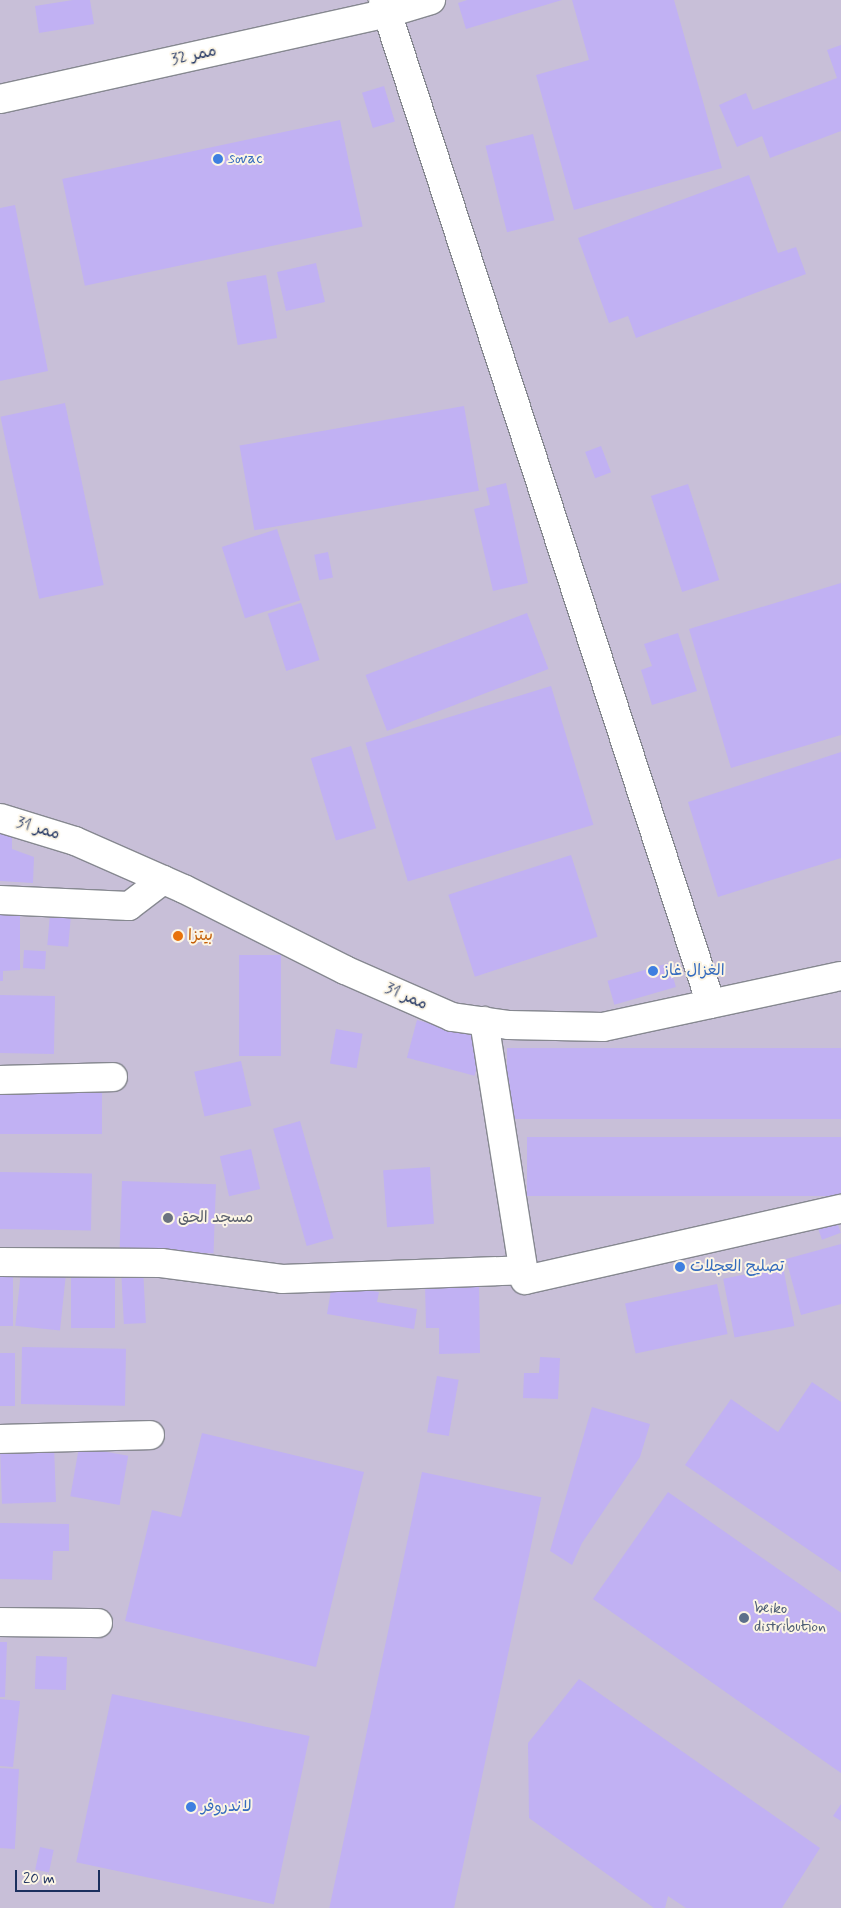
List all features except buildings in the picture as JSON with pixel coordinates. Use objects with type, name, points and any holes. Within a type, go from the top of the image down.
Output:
[{"type":"street","name":"ممر 32","points":[[0,99],[386,7],[431,0]]},
{"type":"street","points":[[386,7],[711,1004]]},
{"type":"street","name":"ممر 31","points":[[0,818],[75,841],[163,880],[345,970],[452,1017],[484,1021],[603,1027],[841,976]]},
{"type":"street","points":[[0,900],[128,906],[163,880]]},
{"type":"street","points":[[484,1021],[525,1280],[841,1209]]},
{"type":"street","points":[[0,1080],[113,1077]]},
{"type":"street","points":[[0,1262],[161,1264],[282,1279],[523,1270]]},
{"type":"street","points":[[0,1439],[150,1435]]},
{"type":"street","points":[[0,1622],[98,1623]]},
{"type":"shaded area","points":[[0,0],[841,0],[841,1908],[0,1908]]},
{"type":"place","name":"sovac","points":[[218,159]]},
{"type":"place","name":"بيتزا","points":[[178,936]]},
{"type":"place","name":"الغزال غاز","points":[[653,971]]},
{"type":"place","name":"مسجد الحق","points":[[168,1218]]},
{"type":"place","name":"تصليح العجلات","points":[[680,1267]]},
{"type":"place","name":"beiko distribution","points":[[744,1618]]},
{"type":"place","name":"لاندروفر","points":[[191,1807]]}]
